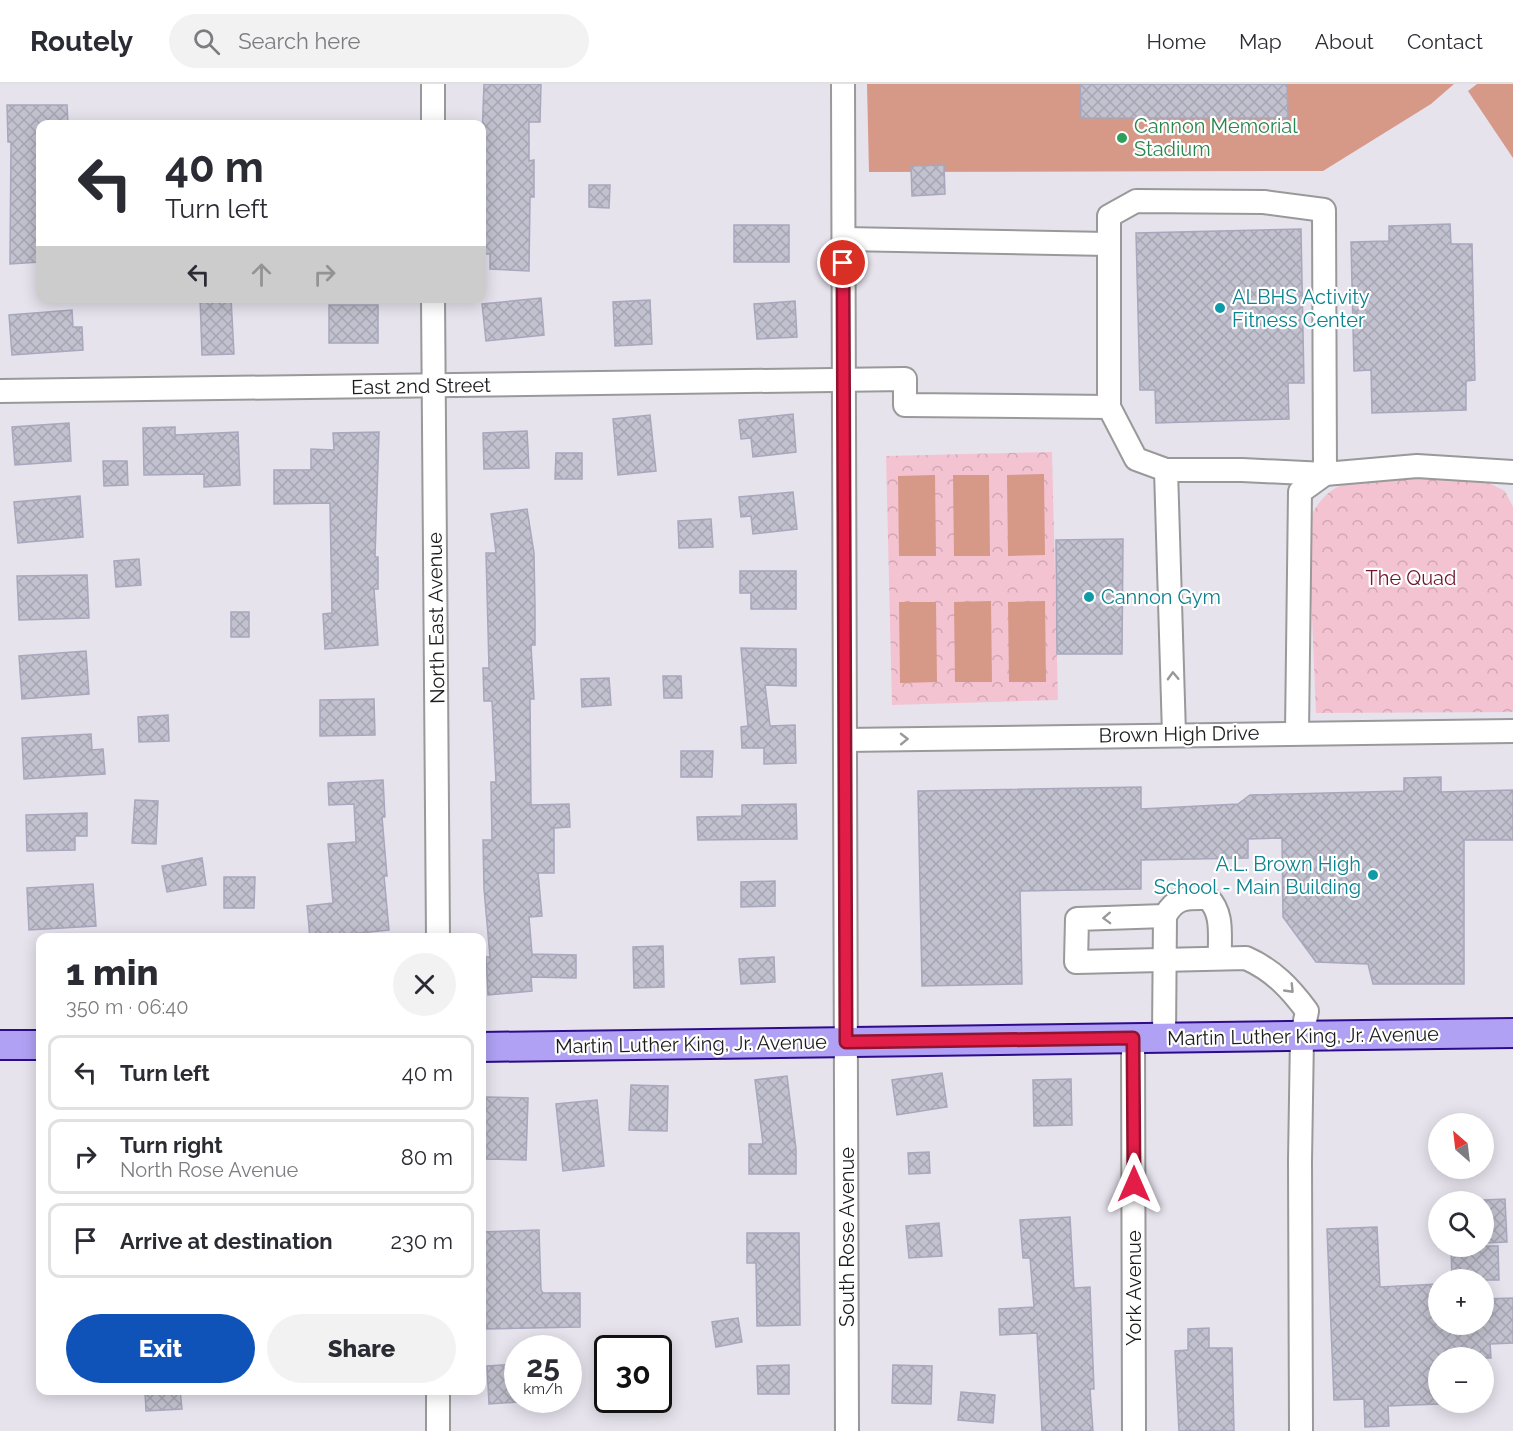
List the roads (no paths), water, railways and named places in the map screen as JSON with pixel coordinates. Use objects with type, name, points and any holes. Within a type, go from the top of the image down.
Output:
[{"type":"main road","name":"Martin Luther King, Jr. Avenue","points":[[486,1047],[1513,1033]]},
{"type":"main road","points":[[0,1045],[36,1045]]},
{"type":"street","points":[[433,120],[434,84]]},
{"type":"street","name":"South Rose Avenue","points":[[843,84],[842,379],[846,740],[847,1431]]},
{"type":"street","points":[[1325,474],[1324,210],[1264,202],[1136,201],[1108,216],[1110,407],[1136,459],[1166,470],[1242,470],[1325,474],[1417,466],[1513,472]]},
{"type":"street","points":[[844,239],[1108,244]]},
{"type":"street","name":"North East Avenue","points":[[433,303],[438,933]]},
{"type":"street","name":"East 2nd Street","points":[[0,391],[906,379],[905,405],[1110,407]]},
{"type":"street","points":[[1166,470],[1174,734]]},
{"type":"street","points":[[1297,732],[1300,492],[1325,474]]},
{"type":"street","name":"Brown High Drive","points":[[846,740],[1297,732],[1513,731]]},
{"type":"street","points":[[1164,1037],[1165,916],[1172,904],[1182,898],[1208,898],[1216,907],[1219,917],[1220,957]]},
{"type":"street","points":[[1165,916],[1077,919],[1076,962],[1246,958],[1266,967],[1292,990],[1307,1011],[1302,1036],[1299,1228],[1301,1431]]},
{"type":"street","name":"York Avenue","points":[[1133,1038],[1134,1431]]},
{"type":"street","points":[[438,1395],[438,1431]]},
{"type":"place","name":"Cannon Memorial Stadium","points":[[1122,138]]},
{"type":"place","name":"ALBHS Activity Fitness Center","points":[[1220,308]]},
{"type":"place","name":"Cannon Gym","points":[[1089,597]]},
{"type":"place","name":"A.L. Brown High School - Main Building","points":[[1373,875]]},
{"type":"park label","name":"The Quad","points":[[1411,578]]}]
